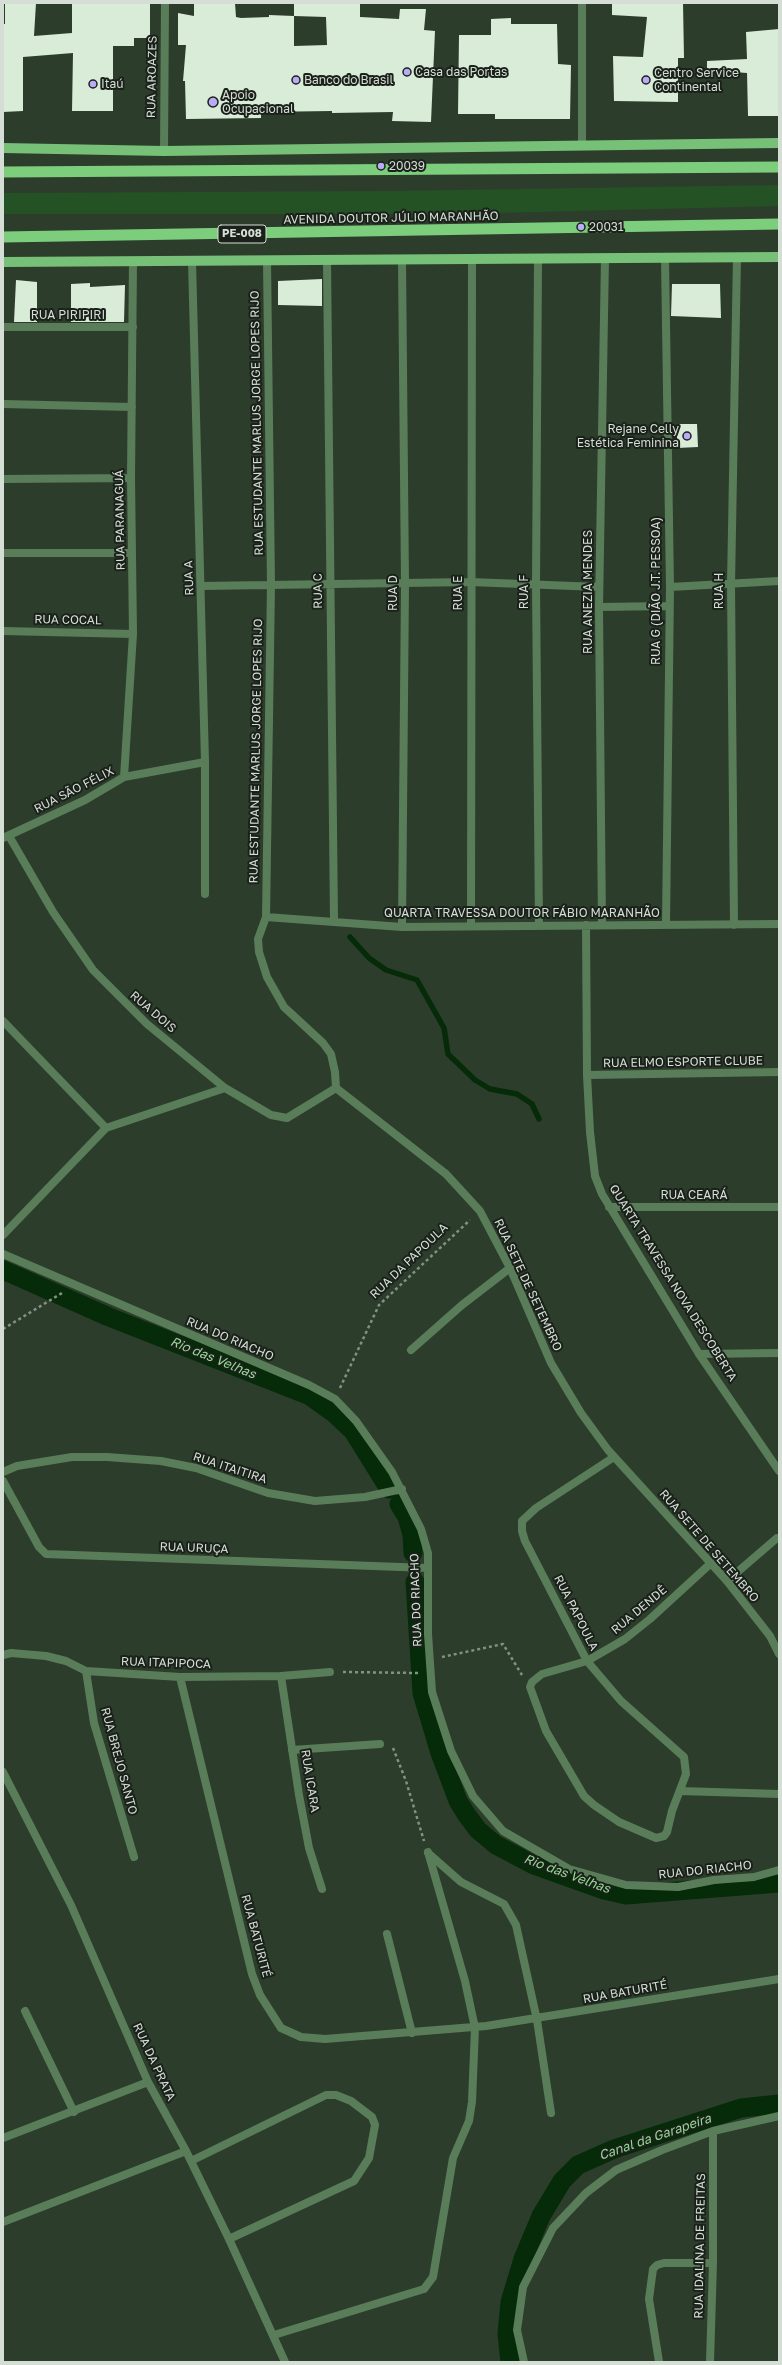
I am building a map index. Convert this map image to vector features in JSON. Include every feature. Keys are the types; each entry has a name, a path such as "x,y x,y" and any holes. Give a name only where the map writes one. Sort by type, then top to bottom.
{"highway":[{"path":"3,172 779,167"},
{"name":"AVENIDA DOUTOR JÚLIO MARANHÃO","path":"3,237 779,224"}],"main road":[{"path":"3,148 164,151 582,144 779,143"},
{"path":"3,262 779,257"}],"street":[{"name":"RUA AROAZES","path":"164,151 165,3"},
{"path":"582,3 582,144"},
{"name":"RUA F","path":"538,258 536,584 540,926"},
{"name":"RUA ANEZIA MENDES","path":"602,925 599,587 605,258"},
{"name":"RUA G (DIÃO J.T. PESSOA)","path":"665,258 670,587 666,924"},
{"name":"RUA H","path":"734,925 731,584 737,258"},
{"name":"RUA E","path":"471,926 470,582 472,259"},
{"name":"RUA ESTUDANTE MARLUS JORGE LOPES RIJO","path":"266,917 271,585 267,260"},
{"name":"RUA C","path":"327,260 334,922"},
{"name":"RUA D","path":"402,260 405,584 402,927"},
{"name":"RUA PARANAGUÁ","path":"124,777 133,634 130,478 133,261"},
{"name":"RUA A","path":"192,261 205,762 205,894"},
{"name":"RUA PIRIPIRI","path":"3,327 133,327"},
{"path":"3,404 132,407"},
{"path":"3,479 130,478"},
{"path":"3,553 132,553"},
{"path":"670,587 779,581"},
{"path":"201,586 470,582 599,587"},
{"path":"599,607 669,606"},
{"name":"RUA COCAL","path":"3,631 133,634"},
{"name":"RUA SÃO FÉLIX","path":"6,837 85,800 124,777 205,762"},
{"name":"RUA DOIS","path":"6,837 53,912 93,970 147,1024 225,1088 271,1115 287,1118 336,1088"},
{"path":"266,917 258,939 259,952 266,977 284,1007 318,1037 330,1054 334,1067 336,1088"},
{"name":"QUARTA TRAVESSA DOUTOR FÁBIO MARANHÃO","path":"266,917 402,927 779,924"},
{"name":"QUARTA TRAVESSA NOVA DESCOBERTA","path":"586,925 587,1076 591,1150 596,1176 609,1207 699,1354 779,1471"},
{"path":"3,1021 106,1128"},
{"name":"RUA ELMO ESPORTE CLUBE","path":"587,1076 779,1072"},
{"path":"3,1235 106,1128 225,1088"},
{"name":"RUA SETE DE SETEMBRO","path":"336,1088 446,1174 480,1211 510,1268 551,1363 581,1413 614,1457 727,1582 770,1636 779,1654"},
{"name":"RUA CEARÁ","path":"609,1207 779,1208"},
{"name":"RUA DO RIACHO","path":"3,1254 309,1385 335,1399 363,1430 421,1529 428,1554 432,1692 439,1717 451,1751 473,1796 503,1831 569,1869 626,1886 678,1886 714,1880 754,1877 779,1870"},
{"path":"411,1350 462,1305 510,1268"},
{"path":"699,1354 779,1353"},
{"name":"RUA ITAITIRA","path":"3,1472 17,1466 72,1457 107,1457 161,1461 196,1468 268,1493 315,1501 365,1497 398,1490"},
{"name":"RUA PAPOULA","path":"531,1684 546,1732 584,1796 594,1805 631,1828 649,1836 660,1838 667,1832 672,1811 686,1774 684,1757 621,1701 587,1661 525,1541 522,1521 536,1508 614,1457"},
{"name":"RUA URUÇA","path":"3,1481 39,1547 46,1554 428,1568"},
{"path":"727,1582 778,1538"},
{"name":"RUA DENDÊ","path":"531,1684 542,1674 587,1661 625,1639 650,1619 710,1564"},
{"name":"RUA ITAPIPOCA","path":"3,1655 11,1653 46,1656 66,1661 86,1671 180,1677 281,1676 330,1672"},
{"name":"RUA BREJO SANTO","path":"86,1671 94,1723 134,1857"},
{"name":"RUA ICARA","path":"281,1676 309,1848 322,1889"},
{"name":"RUA BATURITÉ","path":"180,1677 252,1974 272,2016 281,2028 301,2037 325,2039 475,2028 537,2020 709,1988 779,1979"},
{"path":"292,1750 380,1744"},
{"name":"RUA DA PRATA","path":"3,1772 71,1905 148,2082 191,2161 274,2335 285,2362"},
{"path":"680,1791 779,1794"},
{"path":"428,1852 461,1882 504,1904 516,1925 537,2020 551,2113"},
{"path":"274,2335 424,2288 431,2281 436,2266 453,2158 469,2121 472,2102 475,2028 465,1981 428,1852"},
{"path":"387,1934 412,2033"},
{"path":"25,2011 74,2112"},
{"path":"3,2138 74,2112 148,2082"},
{"path":"191,2161 326,2096 336,2095 351,2101 372,2117 375,2125 374,2139 369,2158 362,2172 354,2181 229,2239"},
{"path":"524,2362 517,2330 523,2287 553,2228 586,2193 616,2170 713,2131 779,2116"},
{"name":"RUA IDALINA DE FREITAS","path":"710,2362 713,2263 713,2131"},
{"path":"3,2222 186,2151"},
{"path":"658,2362 649,2299 653,2269 657,2265 664,2263 713,2263"}],"path":[{"name":"RUA DA PAPOULA","path":"335,1399 379,1305 480,1211"},
{"path":"3,1329 64,1291"},
{"path":"430,1660 503,1644 531,1684"},
{"path":"330,1672 411,1673"},
{"path":"380,1744 391,1745 396,1752 428,1852"}],"green space":[{"path":"779,185 779,206 451,214 3,214 3,193 394,191"}],"building":[{"path":"5,3 36,3 34,36 72,33 72,3 150,3 150,38 134,38 134,46 113,46 113,111 72,111 73,53 23,57 23,111 3,112 3,24 5,24"},
{"path":"194,3 235,3 236,17 241,18 269,17 269,15 294,16 294,3 360,3 360,17 399,19 400,9 426,9 424,30 435,31 431,122 392,121 393,112 332,113 332,111 261,112 261,118 186,119 185,81 183,81 186,45 178,45 178,13 194,16","holes":["294,16 326,17 327,45 294,46"]},
{"path":"612,3 683,3 684,58 678,58 678,102 614,101 613,56 643,57 647,17 612,15"},
{"path":"511,18 511,24 557,24 558,64 571,65 570,119 495,119 495,114 458,114 459,35 491,35 491,19"},
{"path":"779,29 779,116 748,116 747,73 707,70 707,61 747,59 746,32"},
{"path":"322,279 322,306 278,305 278,281"},
{"path":"16,280 37,282 37,322 14,322"},
{"path":"90,283 90,287 125,285 124,322 71,322 71,284"},
{"path":"672,284 720,284 721,318 671,316"},
{"name":"Rejane Celly Estética Feminina","path":"677,424 697,424 698,447 677,448"}],"waterway":[{"path":"350,937 369,958 386,970 417,980 444,1028 448,1054 475,1080 490,1089 517,1094 532,1104 539,1119"},
{"name":"Rio das Velhas","path":"3,1270 109,1317 310,1396 335,1414 353,1431 389,1489"},
{"name":"Rio das Velhas","path":"399,1504 407,1517 412,1535 413,1553"},
{"name":"Rio das Velhas","path":"415,1582 422,1693 440,1753 458,1801 478,1830 496,1845 534,1865 604,1890 626,1895 779,1883"},
{"name":"Canal da Garapeira","path":"510,2362 507,2334 510,2302 523,2259 541,2216 562,2181 578,2165 614,2149 741,2108 779,2104"}],"place":[{"name":"Casa das Portas","path":"407,72"},
{"name":"Banco do Brasil","path":"296,80"},
{"name":"Centro Service Continental","path":"646,80"},
{"name":"Itaú","path":"93,84"},
{"name":"Apoio Ocupacional","path":"213,102"},
{"name":"20039","path":"381,166"},
{"name":"20031","path":"581,227"},
{"name":"Rejane Celly Estética Feminina","path":"687,436"}]}
